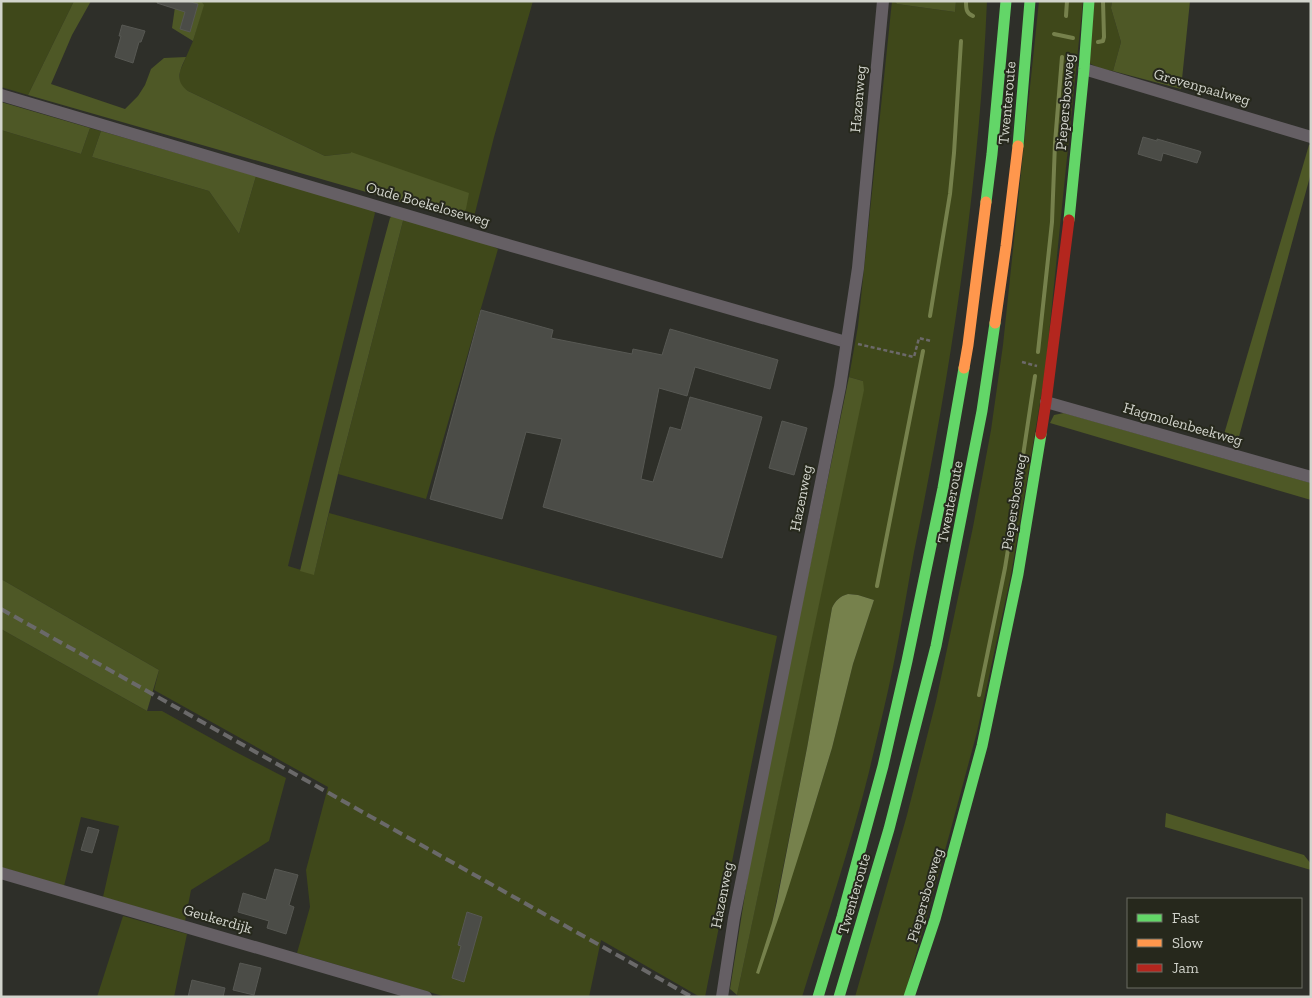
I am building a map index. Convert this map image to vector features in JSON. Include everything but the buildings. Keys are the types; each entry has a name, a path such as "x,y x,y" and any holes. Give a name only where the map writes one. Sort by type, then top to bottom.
{"main road":[{"name":"Twenteroute","path":"818,997 876,791 907,662 943,488 968,345 992,154 1006,1"},
{"name":"Twenteroute","path":"840,997 889,829 936,646 970,476 1006,246 1018,144 1030,1"},
{"name":"Piepersbosweg","path":"909,997 935,919 982,746 1018,574 1046,402 1067,236 1084,69 1088,1"},
{"path":"991,42 992,154"}],"street":[{"name":"Hazenweg","path":"722,997 734,918 838,396 858,268 883,1"},
{"name":"Grevenpaalweg","path":"1084,69 1311,136"},
{"name":"Oude Boekeloseweg","path":"1,95 477,236 846,342"},
{"name":"Hagmolenbeekweg","path":"1046,402 1311,477"},
{"name":"Geukerdijk","path":"1,873 426,997"}],"path":[{"path":"846,342 914,357 919,338 931,341"}],"shaded area":[{"path":"1,1 74,1 28,95 1,87"},
{"path":"74,1 91,1 72,35 51,84 125,109 138,96 145,85 151,69 164,58 186,57 180,71 180,79 188,91 325,156 351,152 469,193 466,209 462,217 415,206 28,95"},
{"path":"151,1 201,1 204,5 193,41 172,28 175,7"},
{"path":"201,1 533,1 494,137 473,221 462,217 466,209 351,153 325,156 182,87 179,81 180,71 193,41 203,5"},
{"path":"892,1 897,4 955,12 956,1 987,1 983,70 970,209 951,347 896,653 869,772 846,857 802,997 740,997 737,995 863,381 849,377 858,326","holes":["848,594 874,600 853,664 832,748 811,817 772,923 807,748 832,608 836,601 843,596"]},
{"path":"894,1 956,1 955,12 897,4"},
{"path":"1039,1 1083,1 1045,373 1011,575 977,732 904,997 855,997 907,815 936,701 973,527 991,430 1003,345"},
{"path":"1091,1 1112,1 1111,8 1121,42 1113,71 1101,69 1089,63"},
{"path":"1112,1 1190,1 1181,89 1113,71 1121,42 1111,8"},
{"path":"1,102 90,128 81,154 1,130"},
{"path":"90,128 101,131 92,157 209,191 239,234 256,176 374,210 375,213 288,566 314,574 329,513 777,636 705,997 700,997 601,940 589,997 446,997 297,953 310,907 306,870 328,787 154,690 159,670 1,579 1,130 81,154"},
{"path":"101,131 256,176 239,234 209,191 92,157"},
{"path":"1309,145 1311,145 1311,173 1237,444 1222,441"},
{"path":"394,214 404,217 314,575 300,571 390,218"},
{"path":"404,217 475,238 498,249 426,499 338,474"},
{"path":"849,377 863,381 864,390 737,995 730,989 755,831"},
{"path":"1064,413 1311,483 1311,500 1050,423 1054,415"},
{"path":"1,579 159,670 147,711 1,629"},
{"path":"848,594 874,600 853,664 832,748 811,817 759,974 756,973 777,901 832,608 838,599"},
{"path":"1,629 147,711 162,711 286,778 269,841 191,890 185,921 103,897 119,826 81,817 64,886 1,867"},
{"path":"1166,813 1304,855 1311,864 1311,870 1165,827"},
{"path":"123,916 187,934 174,997 97,997"}],"waterway":[{"path":"966,1 966,8 973,16"},
{"path":"1066,16 1067,1"},
{"path":"1098,42 1103,41 1104,37 1103,1"},
{"path":"1054,34 1073,38"},
{"path":"930,316 950,194 961,41"},
{"path":"1038,352 1052,222 1055,143 1062,57"},
{"path":"877,586 923,351"},
{"path":"979,695 1005,568 1035,376"}],"railway":[{"path":"1,609 692,997"}],"traffic: fast":[{"path":"986,202 1006,1"},
{"path":"1018,146 1030,1"},
{"path":"1069,220 1089,1"},
{"path":"839,997 889,829 936,646 982,411 995,323"},
{"path":"818,997 883,766 943,488 964,368"},
{"path":"909,997 935,919 982,746 1018,574 1041,434"}],"traffic: slow":[{"path":"995,323 1018,146"},
{"path":"964,368 986,202"}],"traffic: jam":[{"path":"1041,434 1069,220"}]}
